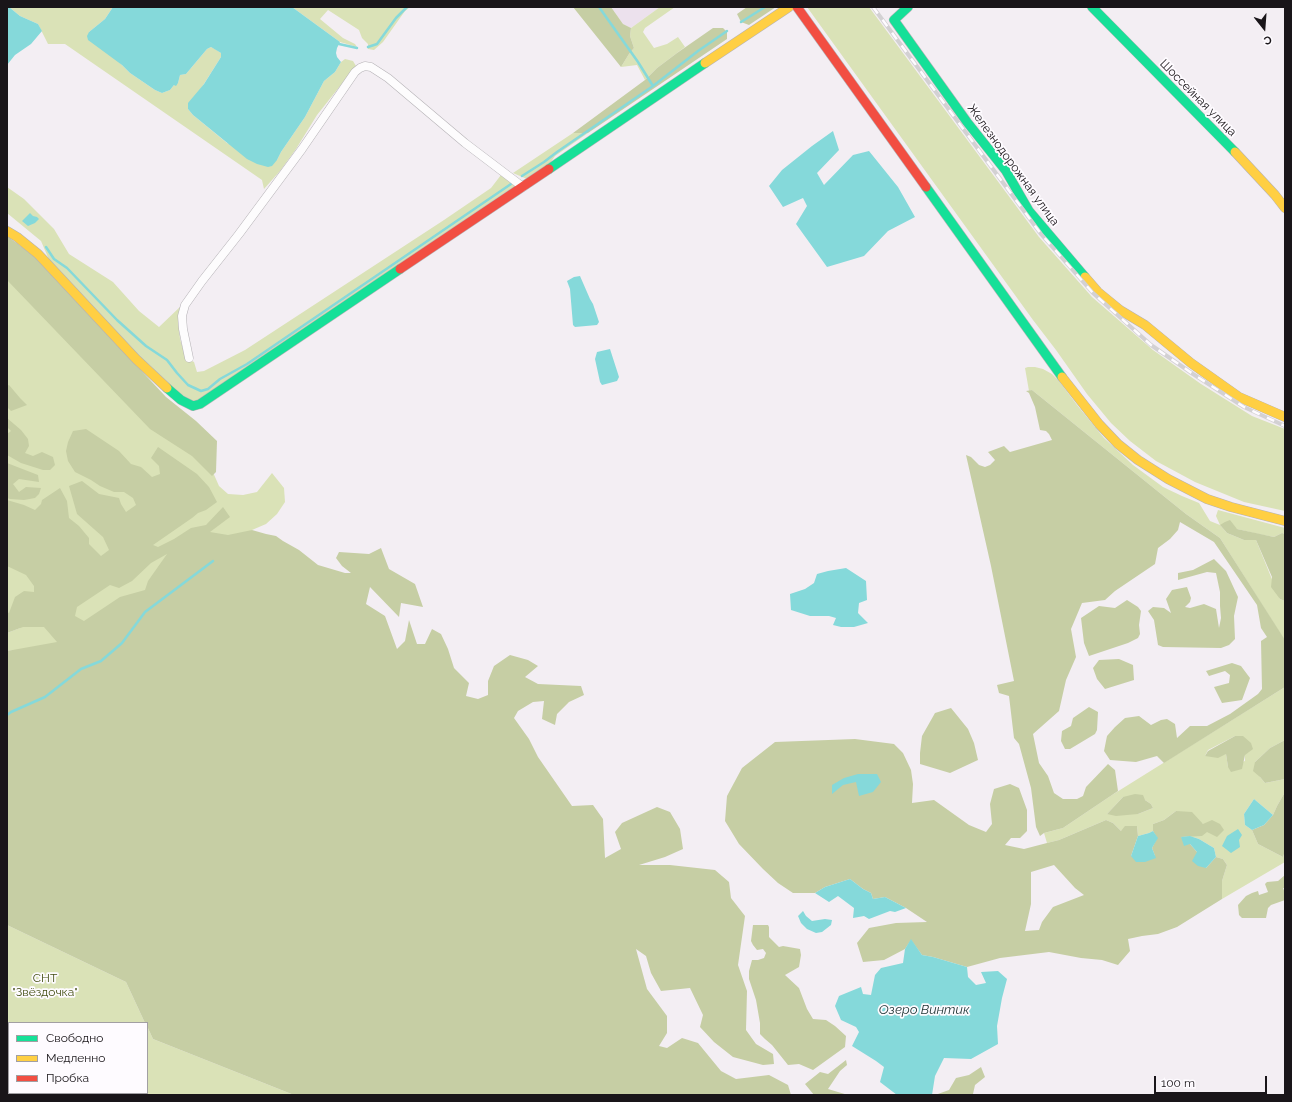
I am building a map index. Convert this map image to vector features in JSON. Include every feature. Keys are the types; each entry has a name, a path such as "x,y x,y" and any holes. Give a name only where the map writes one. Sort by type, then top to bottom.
{"street":[{"path":"7,231 38,254 136,359 172,394 193,406 200,404 789,7"},
{"path":"797,7 1047,357 1099,424 1118,444 1138,460 1168,479 1207,499 1231,508 1285,521"},
{"name":"Железнодорожная улица","path":"908,7 894,20 967,122 1006,171 1029,210 1098,292 1120,310 1145,325 1191,363 1239,397 1285,417"},
{"name":"Шоссейная улица","path":"1092,7 1241,158 1285,208"},
{"path":"189,358 182,316 185,306 202,281 302,149 355,72 360,68 365,66 371,67 388,78 465,143 523,187"}],"shaded area":[{"path":"611,7 660,7 631,28 623,24"}],"green space":[{"path":"9,7 113,7 105,19 89,32 130,73 162,93 170,90 178,83 180,75 186,74 207,49 211,47 215,49 221,53 221,57 188,109 193,115 227,143 277,160 305,117 324,81 335,72 341,62 345,59 353,61 356,66 317,115 296,149 280,171 264,189 262,180 65,44 48,44 38,24 20,16"},
{"path":"292,7 410,7 405,11 383,42 374,50 368,49 368,44 362,38 359,30 328,10 320,19 343,38 355,44 357,47 340,42"},
{"path":"573,7 611,7 623,24 631,28 630,36 634,48 621,67"},
{"path":"660,7 675,7 645,28 643,32 654,48 667,44 678,37 685,47 657,68 645,80 637,65 621,67 634,48 630,36 631,28"},
{"path":"747,7 776,7 749,25 741,22 737,14"},
{"path":"807,7 869,7 1039,237 1092,297 1153,350 1201,384 1252,416 1285,429 1285,511 1244,502 1195,482 1156,461 1130,441 1111,423 1087,394"},
{"path":"713,28 723,28 727,32 727,39 588,133 573,133 645,80 657,68 677,53"},
{"path":"573,133 588,133 555,156 550,163 527,179 513,173"},
{"path":"501,175 515,186 195,402 169,388 50,262 41,241 7,213 7,187 24,199 54,229 69,254 113,282 139,311 159,327 181,306 178,317 180,339 186,358 194,362 197,372 204,371 245,350 491,188"},
{"path":"7,236 34,256 166,397 196,421 217,441 216,472 212,476 192,456 150,429 7,280"},
{"path":"7,265 212,470 219,486 228,494 243,495 257,492 272,473 284,488 285,502 277,514 266,524 252,530 50,653 18,650 7,651 7,633 20,628 7,617"},
{"path":"1025,368 1043,369 1052,374 1104,438 1133,465 1163,487 1199,503 1210,521 1220,525 1227,533 1244,540 1256,540 1280,599 1285,601 1285,641 1220,538 1186,514 1032,390 1029,391"},
{"path":"9,385 27,405 11,411 7,407 7,386"},
{"path":"1032,390 1186,514 1220,538 1285,640 1285,687 1164,763 1157,756 1136,762 1110,760 1104,751 1107,736 1125,718 1139,716 1151,725 1167,719 1175,724 1177,738 1190,726 1207,726 1230,714 1258,694 1262,689 1261,641 1267,637 1261,628 1257,605 1214,542 1180,522 1178,530 1170,539 1158,548 1155,564 1115,591 1105,600 1082,603 1071,629 1076,657 1066,680 1059,711 1033,734 1039,763 1048,776 1054,793 1063,799 1077,799 1083,796 1086,787 1108,764 1115,770 1118,791 1063,828 1044,833 1040,836 1036,827 1031,788 1019,744 1014,738 1009,696 999,693 997,685 1014,681 991,566 966,455 971,457 979,465 985,467 990,465 995,460 988,452 1004,446 1010,452 1052,440 1046,431 1040,430 1035,407 1029,393 1026,391"},
{"path":"7,418 21,430 28,439 29,446 25,453 33,456 42,452 53,457 55,465 50,470 43,470 21,463 7,455 7,434 11,431 7,427"},
{"path":"86,429 119,451 131,464 141,467 152,477 160,474 159,466 151,458 158,447 197,474 209,487 217,502 206,510 198,513 153,545 158,547 191,528 206,525 223,507 230,517 210,532 228,535 252,530 276,536 299,550 318,565 345,573 351,573 342,566 336,558 339,552 369,554 381,548 389,569 415,584 423,607 401,603 399,617 370,587 366,604 385,616 397,649 405,641 409,620 417,644 425,644 432,629 441,634 454,668 469,683 466,696 478,699 488,695 488,681 494,666 510,655 528,660 538,666 525,677 538,684 581,686 584,695 569,702 557,714 555,725 542,719 544,701 533,702 518,711 514,718 529,739 538,757 572,806 593,805 603,819 605,858 621,849 615,832 622,823 657,807 670,812 680,829 683,849 665,857 639,865 670,865 715,870 729,882 731,898 745,916 738,965 747,991 746,1030 756,1044 773,1054 774,1064 763,1065 733,1057 714,1042 700,1027 703,1015 690,988 661,991 651,973 646,956 636,949 647,989 667,1016 667,1033 659,1046 667,1048 682,1038 698,1043 721,1071 736,1079 769,1075 788,1085 791,1095 294,1095 153,1039 148,1028 148,1022 145,1022 126,982 7,925 7,651 57,642 44,627 23,627 7,633 7,612 9,613 15,597 24,591 34,592 34,586 26,575 7,566 7,500 35,510 41,504 42,500 60,488 67,501 69,518 79,526 89,538 89,544 101,556 109,550 103,537 77,514 69,486 82,481 99,494 119,498 126,512 136,505 133,498 124,492 114,492 75,472 68,461 66,451 73,431","holes":["167,554 148,581 145,590 120,597 84,621 75,616 77,607 110,585 119,588 132,581 151,563"]},
{"path":"7,463 38,475 39,482 19,479 13,484 19,492 26,487 41,488 39,494 35,498 24,500 7,498"},
{"path":"1218,510 1285,528 1285,534 1282,533 1274,537 1220,525 1216,516"},
{"path":"1230,520 1237,529 1274,537 1282,533 1285,534 1285,601 1280,599 1271,587 1272,577 1256,540 1244,540 1227,533 1220,525"},
{"path":"1214,559 1226,571 1238,597 1234,616 1235,639 1229,645 1221,648 1163,647 1158,645 1154,620 1148,611 1153,607 1164,608 1171,613 1166,599 1172,590 1187,587 1191,598 1190,602 1185,607 1190,608 1204,604 1216,609 1219,628 1221,618 1220,592 1216,573 1207,572 1178,580 1178,573 1193,570"},
{"path":"1127,600 1138,607 1141,611 1139,625 1140,634 1138,638 1128,643 1089,656 1084,643 1081,618 1099,606 1115,608"},
{"path":"1119,659 1133,665 1134,680 1105,689 1097,679 1093,668 1099,660"},
{"path":"1232,663 1241,666 1250,678 1242,700 1222,703 1214,687 1229,683 1230,675 1225,671 1209,676 1206,671"},
{"path":"1285,687 1285,740 1270,748 1255,762 1260,777 1265,783 1285,779 1285,792 1273,815 1254,799 1244,814 1245,825 1252,830 1258,844 1283,857 1285,851 1285,862 1222,899 1222,881 1227,865 1223,859 1216,857 1214,848 1199,839 1190,836 1202,836 1203,824 1176,811 1164,820 1153,824 1153,831 1138,836 1137,826 1121,831 1113,823 1106,820 1059,840 1047,843 1044,833 1063,828 1112,795","holes":["1235,736 1245,755 1245,761 1228,767 1226,754 1205,756 1208,750","1123,797 1145,800 1151,804 1153,808 1138,814 1107,814"]},
{"path":"1089,707 1098,712 1097,730 1095,734 1070,749 1065,749 1061,741 1062,731 1071,726 1073,718"},
{"path":"951,708 968,729 974,743 978,760 950,773 920,764 920,753 922,736 935,713"},
{"path":"1235,736 1243,736 1251,743 1253,749 1245,755 1242,769 1231,772 1228,767 1226,754 1218,758 1205,756 1208,751"},
{"path":"855,739 894,744 903,753 911,770 913,784 912,803 934,800 969,825 986,832 992,824 990,804 994,789 1010,784 1019,788 1027,810 1027,831 1020,838 1011,838 1005,845 1024,849 1059,840 1106,820 1113,823 1121,831 1125,826 1137,826 1138,836 1131,856 1155,856 1152,848 1157,838 1153,831 1153,824 1164,820 1176,811 1192,812 1203,824 1212,820 1220,824 1224,830 1217,837 1207,832 1202,836 1181,837 1197,852 1206,868 1216,857 1223,859 1227,865 1222,881 1222,899 1177,927 1158,934 1128,939 1130,951 1118,965 1102,960 1049,952 1000,958 967,967 922,955 911,940 905,949 884,960 863,962 857,943 869,928 896,923 927,922 906,908 885,897 873,899 871,893 850,879 825,887 815,893 793,893 778,883 739,844 725,821 727,796 742,768 775,742","holes":["1054,865 1075,888 1084,895 1053,907 1042,922 1039,930 1025,931 1031,904 1031,872"]},
{"path":"1285,740 1285,779 1265,783 1253,771 1255,762 1270,748"},
{"path":"1285,792 1285,851 1283,857 1258,844 1252,830 1264,825 1273,815"},
{"path":"1135,794 1143,795 1145,800 1151,804 1153,808 1138,814 1116,816 1107,814 1123,797"},
{"path":"1285,875 1285,888 1283,888 1285,900 1271,905 1268,908 1266,918 1242,918 1239,915 1238,905 1246,896 1258,891 1259,895 1268,892 1265,884 1267,882 1278,881"},
{"name":"СНТ \"Звёздочка\"","path":"7,925 126,982 145,1022 8,1022 8,1094 148,1094 148,1028 153,1039 294,1095 7,1095"},
{"path":"753,925 768,925 769,937 779,947 783,946 800,949 801,955 799,967 785,975 799,988 807,1009 813,1019 826,1020 846,1036 845,1047 813,1070 799,1064 788,1065 772,1045 760,1034 760,1023 756,1000 749,979 749,971 752,960 764,958 766,953 763,949 757,950 751,941"},
{"path":"846,1060 847,1065 840,1071 828,1089 848,1095 814,1095 805,1084 820,1072 828,1074"},
{"path":"981,1067 985,1077 975,1085 974,1095 935,1095 949,1090 956,1078 969,1075"}],"water":[{"path":"7,7 20,16 38,24 42,31 31,44 15,55 7,65"},
{"path":"113,7 292,7 340,42 336,53 341,62 335,72 324,81 305,117 277,160 272,166 268,167 247,159 193,115 188,109 188,103 204,84 221,57 221,53 211,47 207,49 186,74 180,75 176,86 174,85 170,90 162,93 130,73 122,65 88,40 87,36 89,32 105,19"},
{"path":"833,131 839,150 817,173 824,185 853,155 869,151 898,187 915,217 888,231 864,256 827,267 796,224 807,206 803,198 783,207 769,186 782,170"},
{"path":"30,213 39,219 35,223 28,226 22,221"},
{"path":"580,276 593,304 599,322 597,325 575,327 573,325 570,289 567,281 574,277"},
{"path":"610,349 619,377 617,381 602,385 595,359 597,352"},
{"path":"846,568 866,581 867,600 859,603 858,613 868,623 854,627 841,627 833,625 836,618 829,616 810,616 791,610 790,594 805,589 814,583 817,574"},
{"path":"858,774 877,774 881,782 873,792 859,796 856,782 843,785 832,794 832,785 844,778"},
{"path":"1254,799 1273,815 1264,825 1252,830 1245,825 1244,814"},
{"path":"1238,829 1242,835 1239,840 1240,847 1231,853 1222,846 1227,836"},
{"path":"1153,831 1158,838 1152,848 1156,858 1145,862 1136,862 1131,856 1138,836"},
{"path":"1190,836 1199,839 1214,848 1216,857 1206,868 1198,866 1192,861 1197,852 1190,844 1184,846 1181,837"},
{"path":"850,879 871,893 873,899 885,897 906,908 895,912 890,911 869,919 864,916 853,918 854,908 838,896 829,902 815,893 825,887"},
{"path":"803,911 812,921 825,919 832,920 831,925 822,932 816,933 807,929 801,923 798,916"},
{"name":"Озеро Винтик","path":"911,939 922,955 967,967 968,977 976,985 986,983 981,972 998,971 1007,979 997,1026 998,1044 971,1059 944,1058 935,1076 932,1095 897,1095 880,1082 884,1067 852,1046 859,1032 856,1027 841,1020 835,1006 839,996 861,987 863,994 871,995 875,975 881,968 903,963 905,949"}],"waterway":[{"path":"368,47 377,44 396,18 407,7"},
{"path":"599,7 653,86"},
{"path":"741,22 765,7"},
{"path":"522,176 653,86 698,51 727,31"},
{"path":"339,44 357,48"},
{"path":"46,247 54,259 67,268 117,320 146,346 167,360 188,385 201,391 208,389 220,379 247,364 511,184"},
{"path":"7,715 45,697 81,669 101,661 122,643 145,612 213,561"}],"railway":[{"path":"873,7 1041,234 1093,293 1151,345 1244,407 1285,426"}],"traffic: fast":[{"path":"908,7 894,20 967,122 1006,171 1029,211 1085,277"},
{"path":"1092,7 1235,152"},
{"path":"549,169 705,63"},
{"path":"926,187 1062,377"},
{"path":"167,388 181,400 193,406 200,404 400,269"}],"traffic: slow":[{"path":"705,63 789,7"},
{"path":"1235,152 1285,208"},
{"path":"7,231 38,254 136,359 167,388"},
{"path":"1085,277 1098,292 1120,310 1145,325 1191,363 1239,397 1285,417"},
{"path":"1062,377 1099,424 1118,444 1138,460 1168,479 1207,499 1285,521"}],"traffic: jam":[{"path":"797,7 926,187"},
{"path":"400,269 549,169"}]}
